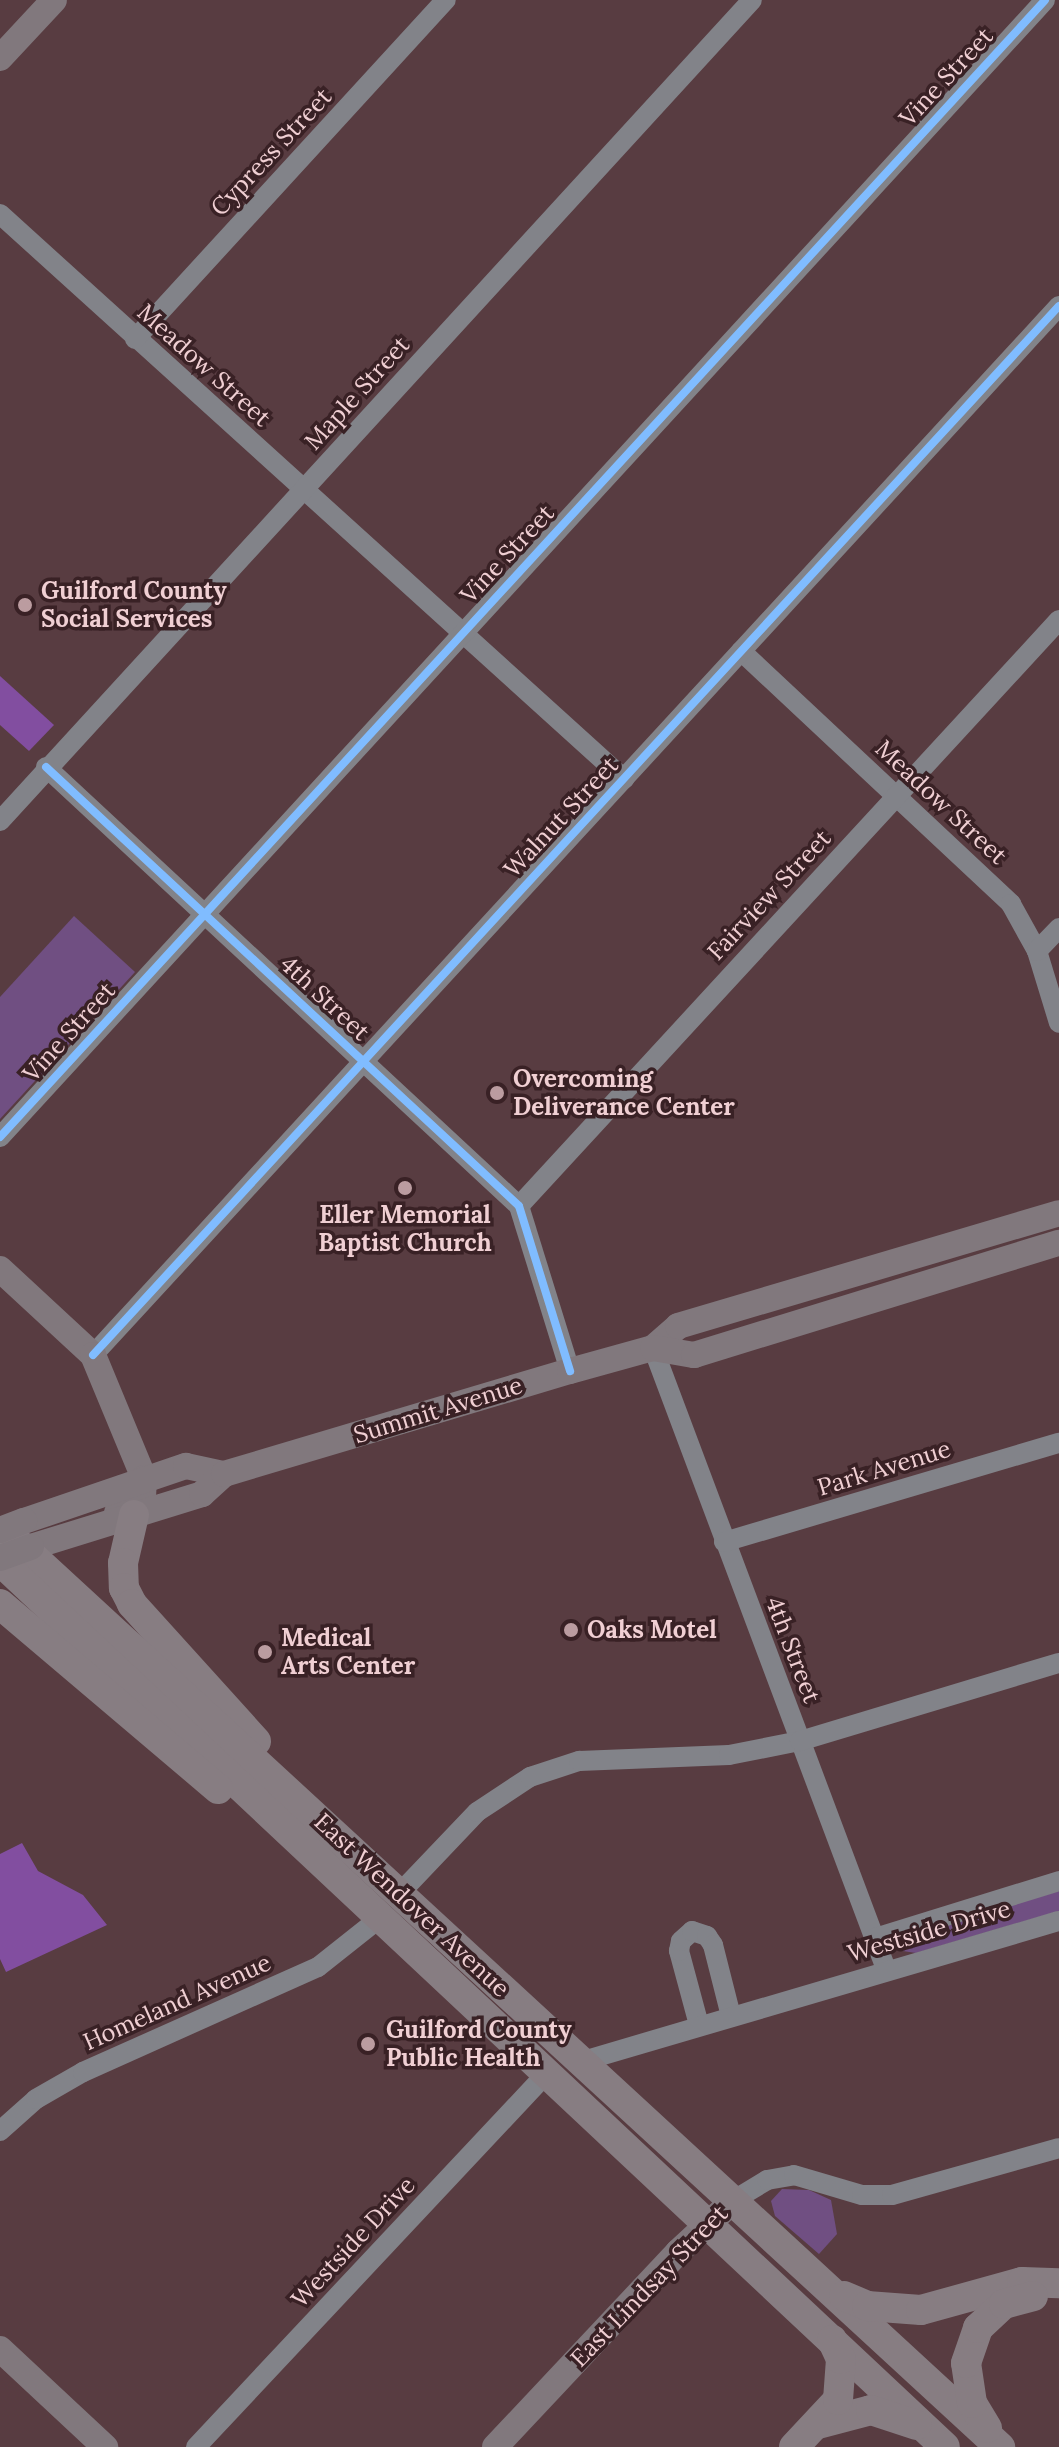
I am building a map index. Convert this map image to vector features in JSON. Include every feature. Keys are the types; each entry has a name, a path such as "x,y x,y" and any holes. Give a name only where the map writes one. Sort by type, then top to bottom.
{"highway":[{"path":"134,1515 123,1563 124,1588 132,1604 370,1867"},
{"name":"East Wendover Avenue","path":"8,1526 399,1894 998,2445"},
{"name":"East Wendover Avenue","path":"0,1560 388,1928 451,1981 708,2221 935,2438"},
{"path":"0,1604 388,1928"},
{"path":"451,1981 524,2030 562,2065 583,2061"},
{"path":"828,2288 867,2306 895,2311 921,2310 1022,2282 1059,2283"},
{"path":"998,2445 972,2403 966,2363 978,2328 1004,2304 1059,2295"},
{"path":"794,2447 838,2400 843,2379 841,2359 829,2335"},
{"path":"816,2424 871,2410 935,2438"}],"main road":[{"path":"0,58 54,0"},
{"name":"Summit Avenue","path":"653,1348 678,1326 1059,1213"},
{"name":"Summit Avenue","path":"0,1560 48,1541 202,1494 224,1474 653,1348 694,1355 877,1295 1059,1243"},
{"path":"0,1269 93,1355 144,1478 143,1496 95,1526"},
{"name":"Summit Avenue","path":"8,1526 186,1466 224,1474"},
{"name":"East Lindsay Street","path":"495,2447 708,2221 734,2200"},
{"path":"0,2349 105,2447"}],"street":[{"name":"Cypress Street","path":"135,339 446,0"},
{"name":"Maple Street","path":"0,821 46,767 752,0"},
{"name":"Vine Street","path":"0,1137 1045,0"},
{"name":"Meadow Street","path":"0,214 624,779"},
{"name":"Walnut Street","path":"93,1355 1059,306"},
{"name":"Fairview Street","path":"519,1206 1059,620"},
{"name":"Meadow Street","path":"741,651 1005,897 1054,987 1059,1023"},
{"name":"4th Street","path":"46,767 519,1206 570,1371"},
{"path":"1037,951 1059,928"},
{"name":"4th Street","path":"653,1348 886,1969"},
{"name":"Park Avenue","path":"724,1542 1059,1443"},
{"path":"399,1894 477,1812 530,1777 579,1761 729,1755 800,1741 1059,1663"},
{"name":"Westside Drive","path":"875,1938 1059,1881"},
{"name":"Westside Drive","path":"583,2061 886,1969 1059,1921"},
{"name":"Homeland Avenue","path":"0,2131 36,2099 83,2072 318,1967 388,1928"},
{"path":"699,2025 679,1951 681,1941 692,1931 707,1936 713,1945 731,2016"},
{"name":"Westside Drive","path":"196,2447 547,2073"},
{"name":"East Lindsay Street","path":"734,2200 767,2180 794,2175 862,2195 892,2195 1059,2148"}],"shaded area":[{"path":"0,676 54,725 29,751 0,725"},
{"path":"74,916 135,972 0,1119 0,997"},
{"path":"22,1843 38,1871 83,1895 107,1925 6,1972 0,1959 0,1854"},
{"path":"1059,1891 1059,1911 916,1953 896,1950 900,1938"},
{"path":"782,2189 809,2190 831,2200 837,2234 819,2254 775,2216 771,2201"}],"cycle path":[{"path":"0,1137 1045,0"},
{"path":"93,1355 1059,306"},
{"path":"46,767 519,1206 570,1371"}],"place":[{"name":"Guilford County Social Services","path":"25,605"},
{"name":"Overcoming Deliverance Center","path":"497,1093"},
{"name":"Eller Memorial Baptist Church","path":"405,1188"},
{"name":"Oaks Motel","path":"571,1630"},
{"name":"Medical Arts Center","path":"265,1652"},
{"name":"Guilford County Public Health","path":"368,2044"}]}
